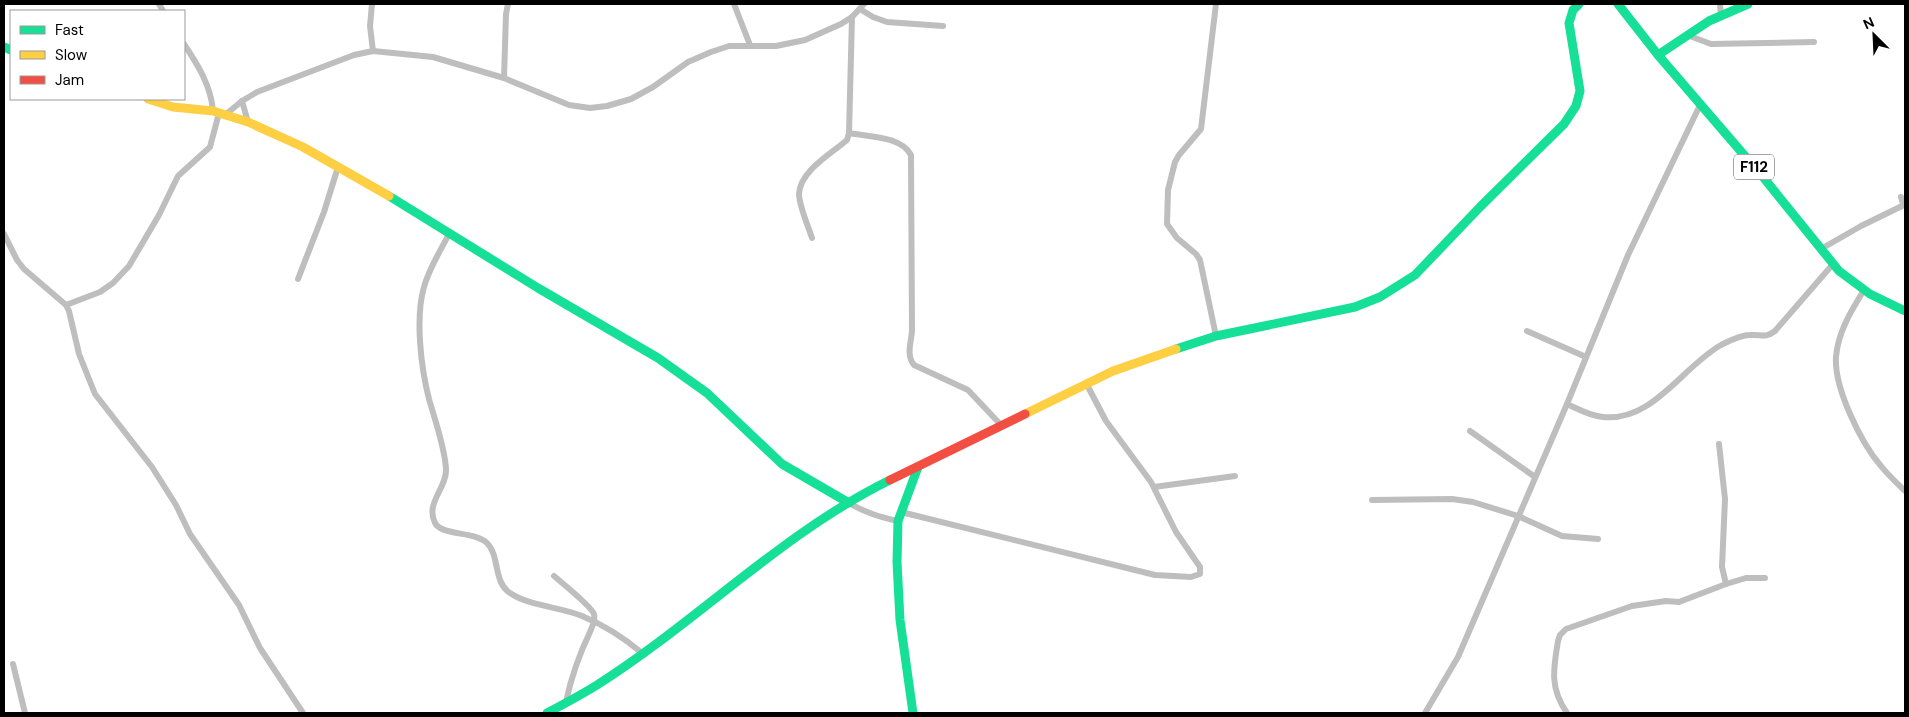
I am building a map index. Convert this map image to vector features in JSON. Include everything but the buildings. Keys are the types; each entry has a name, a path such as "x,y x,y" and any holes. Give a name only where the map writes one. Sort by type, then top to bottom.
{"main road":[{"path":"547,713 598,685 798,535 849,503 1001,425 1113,371 1216,336 1355,307 1380,297 1415,275 1480,206 1564,124 1576,106 1580,91 1569,23 1573,10 1579,4"},
{"name":"F112","path":"1618,4 1658,55 1701,103 1833,264 1852,283 1905,311"},
{"path":"1658,55 1721,15 1748,4"},
{"path":"151,100 173,108 219,113 248,122 303,147 450,232 538,288 658,358 707,393 782,464 849,503"},
{"path":"913,713 900,620 897,562 898,521 918,467"}],"street":[{"path":"372,4 370,26 373,51"},
{"path":"504,78 508,4"},
{"path":"734,4 750,45"},
{"path":"1216,4 1201,129 1175,162 1168,190 1166,216 1171,230 1200,260 1216,336"},
{"path":"1720,4 1721,15"},
{"path":"219,113 257,92 354,54 373,51 434,57 504,78 569,105 590,108 607,106 631,99 654,87 688,62 729,46 776,46 805,40 841,24 852,17 862,6 873,17 887,22 943,26"},
{"path":"812,238 799,195 803,179 846,140 849,133 852,17"},
{"path":"1687,35 1711,44 1814,42"},
{"path":"66,305 100,292 113,283 129,266 159,215 178,176 210,147 219,113 205,78 185,46"},
{"path":"242,102 248,122"},
{"path":"1425,713 1458,657 1567,404 1628,255 1701,103"},
{"path":"849,133 892,141 908,149 912,155 912,331 909,352 910,360 914,365 968,390 1001,425"},
{"path":"298,279 324,212 338,168"},
{"path":"1821,250 1861,226 1902,206 1904,204 1901,197"},
{"path":"450,232 424,285 420,304 423,370 446,471 440,492 433,503 433,515 436,524 444,530 478,537 486,542 491,549 502,585 508,592 518,598 582,616 594,623 607,627 622,636 642,653"},
{"path":"4,234 17,260 24,269 66,305 79,354 95,394 152,466 176,504 190,534 239,605 260,648 303,713"},
{"path":"1567,404 1590,414 1604,417 1634,412 1650,406 1696,362 1713,350 1749,334 1764,337 1775,331 1833,264"},
{"path":"1864,290 1848,316 1839,341 1836,367 1847,408 1856,425 1881,466 1905,491"},
{"path":"1527,331 1586,357"},
{"path":"901,512 1155,575 1191,577 1200,574 1200,567 1176,532 1154,487 1106,421 1086,383"},
{"path":"1470,432 1535,477"},
{"path":"1718,444 1725,499 1722,567 1726,584"},
{"path":"1154,487 1236,476"},
{"path":"1372,500 1452,499 1473,502 1518,516 1562,536 1598,539"},
{"path":"849,503 879,518 898,521"},
{"path":"554,576 589,607 594,614 594,623 569,685 566,702"},
{"path":"1567,713 1559,702 1554,687 1558,641 1560,635 1566,630 1632,606 1656,601 1686,601 1726,584 1746,578 1765,578"},
{"path":"13,664 25,713"}],"traffic: fast":[{"path":"1176,349 1216,336 1355,307 1380,297 1415,275 1564,124 1576,106 1580,91 1569,23 1573,10 1579,4"},
{"path":"1618,4 1658,55 1763,177 1839,271 1870,294 1905,311"},
{"path":"1658,55 1709,21 1748,4"},
{"path":"4,47 10,50"},
{"path":"389,196 538,288 658,358 707,393 782,464 849,503"},
{"path":"913,713 900,620 897,562 898,521 918,467"},
{"path":"547,713 591,689 634,660 776,551 813,525 851,501 890,480"}],"traffic: slow":[{"path":"151,100 173,107 213,111 248,122 303,147 389,196"},
{"path":"1025,414 1113,371 1176,349"}],"traffic: jam":[{"path":"890,480 1025,414"}]}
